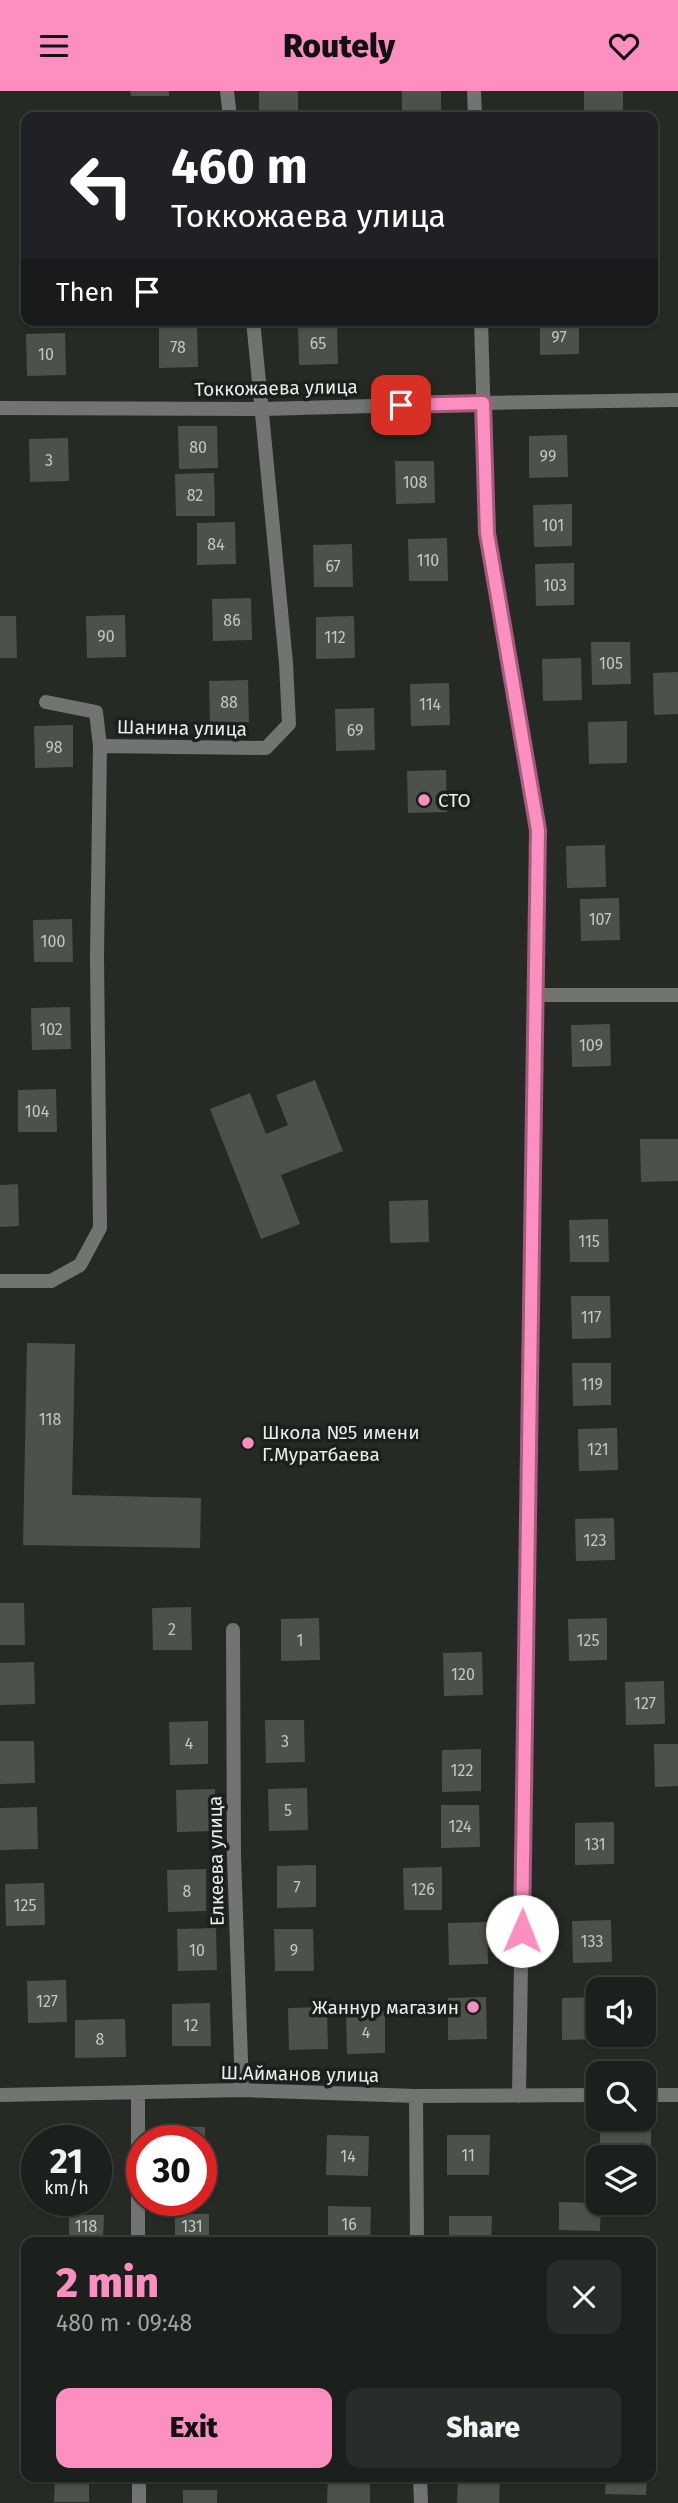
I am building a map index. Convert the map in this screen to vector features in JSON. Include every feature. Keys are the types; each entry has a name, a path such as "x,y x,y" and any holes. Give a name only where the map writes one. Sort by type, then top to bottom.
{"street":[{"path":"227,91 229,112"},
{"path":"474,91 475,112"},
{"name":"Шанина улица","path":"0,1281 51,1281 80,1265 100,1228 97,957 100,746 266,748 289,724 286,663 254,326"},
{"path":"481,326 487,533 538,830 519,2096"},
{"name":"Токкожаева улица","path":"0,408 263,409 678,400"},
{"path":"46,702 96,712 100,746"},
{"path":"535,995 678,995"},
{"name":"Елкеева улица","path":"233,1630 234,1856 242,2090"},
{"name":"Ш.Айманов улица","path":"0,2095 242,2090 416,2096 586,2095"},
{"path":"138,2094 138,2237"},
{"path":"656,2095 678,2095"},
{"path":"416,2096 416,2237"},
{"path":"139,2482 139,2503"},
{"path":"420,2482 421,2503"}],"building":[{"path":"130,91 169,91 169,96 131,96"},
{"path":"259,91 298,91 298,112 259,112"},
{"path":"402,91 441,91 441,112 402,112"},
{"path":"584,91 623,91 623,112 584,112"},
{"path":"159,326 197,326 198,367 159,368"},
{"path":"298,326 337,326 338,364 299,365"},
{"path":"540,326 579,326 579,354 540,355"},
{"path":"65,333 66,375 27,376 26,334"},
{"path":"178,426 217,426 218,468 179,469"},
{"path":"567,435 568,477 529,478 529,436"},
{"path":"68,438 69,481 30,482 29,439"},
{"path":"395,461 434,461 435,503 396,504"},
{"path":"214,473 215,516 176,516 175,474"},
{"path":"572,504 572,546 534,547 533,505"},
{"path":"235,522 236,564 197,565 197,523"},
{"path":"447,538 448,581 409,581 408,539"},
{"path":"352,544 353,587 314,587 313,545"},
{"path":"574,563 574,605 536,606 535,564"},
{"path":"251,598 252,640 213,641 212,599"},
{"path":"125,615 126,657 87,658 86,616"},
{"path":"0,616 16,616 17,658 0,658"},
{"path":"354,616 355,658 316,659 316,617"},
{"path":"591,642 630,642 631,684 592,685"},
{"path":"581,658 582,700 543,701 542,659"},
{"path":"678,672 678,714 654,715 653,673"},
{"path":"248,680 249,722 210,723 209,681"},
{"path":"449,683 450,725 411,726 410,684"},
{"path":"374,708 375,750 336,751 335,709"},
{"path":"627,721 627,763 589,764 588,722"},
{"path":"73,725 73,767 35,768 34,726"},
{"path":"446,770 447,812 408,813 407,771"},
{"path":"605,845 606,887 567,888 566,846"},
{"path":"619,898 620,940 581,941 580,899"},
{"path":"72,919 73,962 34,962 33,920"},
{"path":"70,1007 71,1049 32,1050 31,1008"},
{"path":"610,1024 611,1066 572,1067 571,1025"},
{"path":"315,1080 343,1151 281,1175 300,1224 261,1239 210,1109 250,1093 266,1134 288,1125 276,1095"},
{"path":"56,1089 57,1132 18,1132 18,1090"},
{"path":"640,1139 678,1139 678,1181 641,1182"},
{"path":"18,1184 19,1226 0,1227 0,1185"},
{"path":"428,1200 429,1242 390,1243 389,1201"},
{"path":"608,1219 609,1262 570,1262 569,1220"},
{"path":"571,1296 610,1296 611,1338 572,1339"},
{"path":"27,1343 75,1344 72,1495 201,1498 200,1548 23,1545"},
{"path":"572,1363 611,1363 611,1405 573,1406"},
{"path":"617,1428 618,1470 579,1471 578,1429"},
{"path":"614,1518 615,1560 576,1561 575,1519"},
{"path":"0,1603 24,1603 25,1645 0,1645"},
{"path":"191,1607 192,1650 153,1650 152,1608"},
{"path":"319,1618 320,1660 281,1661 281,1619"},
{"path":"607,1618 607,1660 569,1661 568,1619"},
{"path":"482,1652 483,1695 444,1696 443,1653"},
{"path":"34,1662 35,1704 0,1705 0,1663"},
{"path":"664,1681 665,1724 626,1725 625,1682"},
{"path":"265,1720 304,1720 305,1762 266,1763"},
{"path":"208,1721 208,1764 170,1765 169,1722"},
{"path":"0,1741 34,1741 35,1783 0,1784"},
{"path":"654,1744 678,1744 678,1786 655,1787"},
{"path":"481,1749 481,1791 442,1792 442,1750"},
{"path":"307,1788 308,1830 269,1831 268,1789"},
{"path":"215,1789 216,1831 177,1832 176,1790"},
{"path":"441,1805 479,1805 480,1847 441,1848"},
{"path":"37,1807 38,1849 0,1850 0,1808"},
{"path":"614,1822 614,1864 575,1865 575,1823"},
{"path":"316,1865 316,1907 277,1908 277,1866"},
{"path":"442,1867 442,1910 404,1910 403,1868"},
{"path":"206,1869 206,1911 168,1912 167,1870"},
{"path":"44,1883 45,1925 6,1926 5,1884"},
{"path":"611,1920 612,1962 573,1963 572,1921"},
{"path":"487,1922 488,1964 449,1965 448,1923"},
{"path":"216,1928 217,1970 178,1971 177,1929"},
{"path":"274,1929 313,1929 314,1971 275,1971"},
{"path":"66,1980 67,2022 28,2023 27,1981"},
{"path":"486,1997 487,2039 448,2040 448,1998"},
{"path":"586,1997 586,2039 562,2040 562,1998"},
{"path":"210,2003 211,2046 172,2046 172,2004"},
{"path":"327,2007 328,2049 289,2050 288,2008"},
{"path":"385,2011 385,2053 347,2054 346,2012"},
{"path":"125,2019 126,2057 75,2058 75,2020"},
{"path":"600,2131 651,2131 651,2145 600,2145"},
{"path":"327,2135 369,2136 368,2176 326,2175"},
{"path":"447,2135 490,2135 489,2175 447,2175"},
{"path":"559,2202 586,2203 586,2215 601,2215 600,2231 559,2230"},
{"path":"328,2206 371,2207 370,2237 328,2237"},
{"path":"69,2216 104,2216 103,2237 69,2237"},
{"path":"175,2216 209,2216 209,2237 175,2237"},
{"path":"449,2216 492,2216 491,2237 449,2237"},
{"path":"55,2482 89,2482 89,2502 54,2502"},
{"path":"328,2482 370,2482 370,2503 327,2503"},
{"path":"458,2482 500,2482 499,2503 457,2503"},
{"path":"606,2482 647,2482 646,2495 605,2494"},
{"path":"183,2490 217,2490 217,2503 183,2503"}],"place":[{"name":"СТО","path":"424,800"},
{"name":"Школа №5 имени Г.Муратбаева","path":"248,1443"},
{"name":"Жаннур магазин","path":"473,2007"}],"route":[{"path":"401,405 483,403 487,533 538,830 522,1931"}]}
